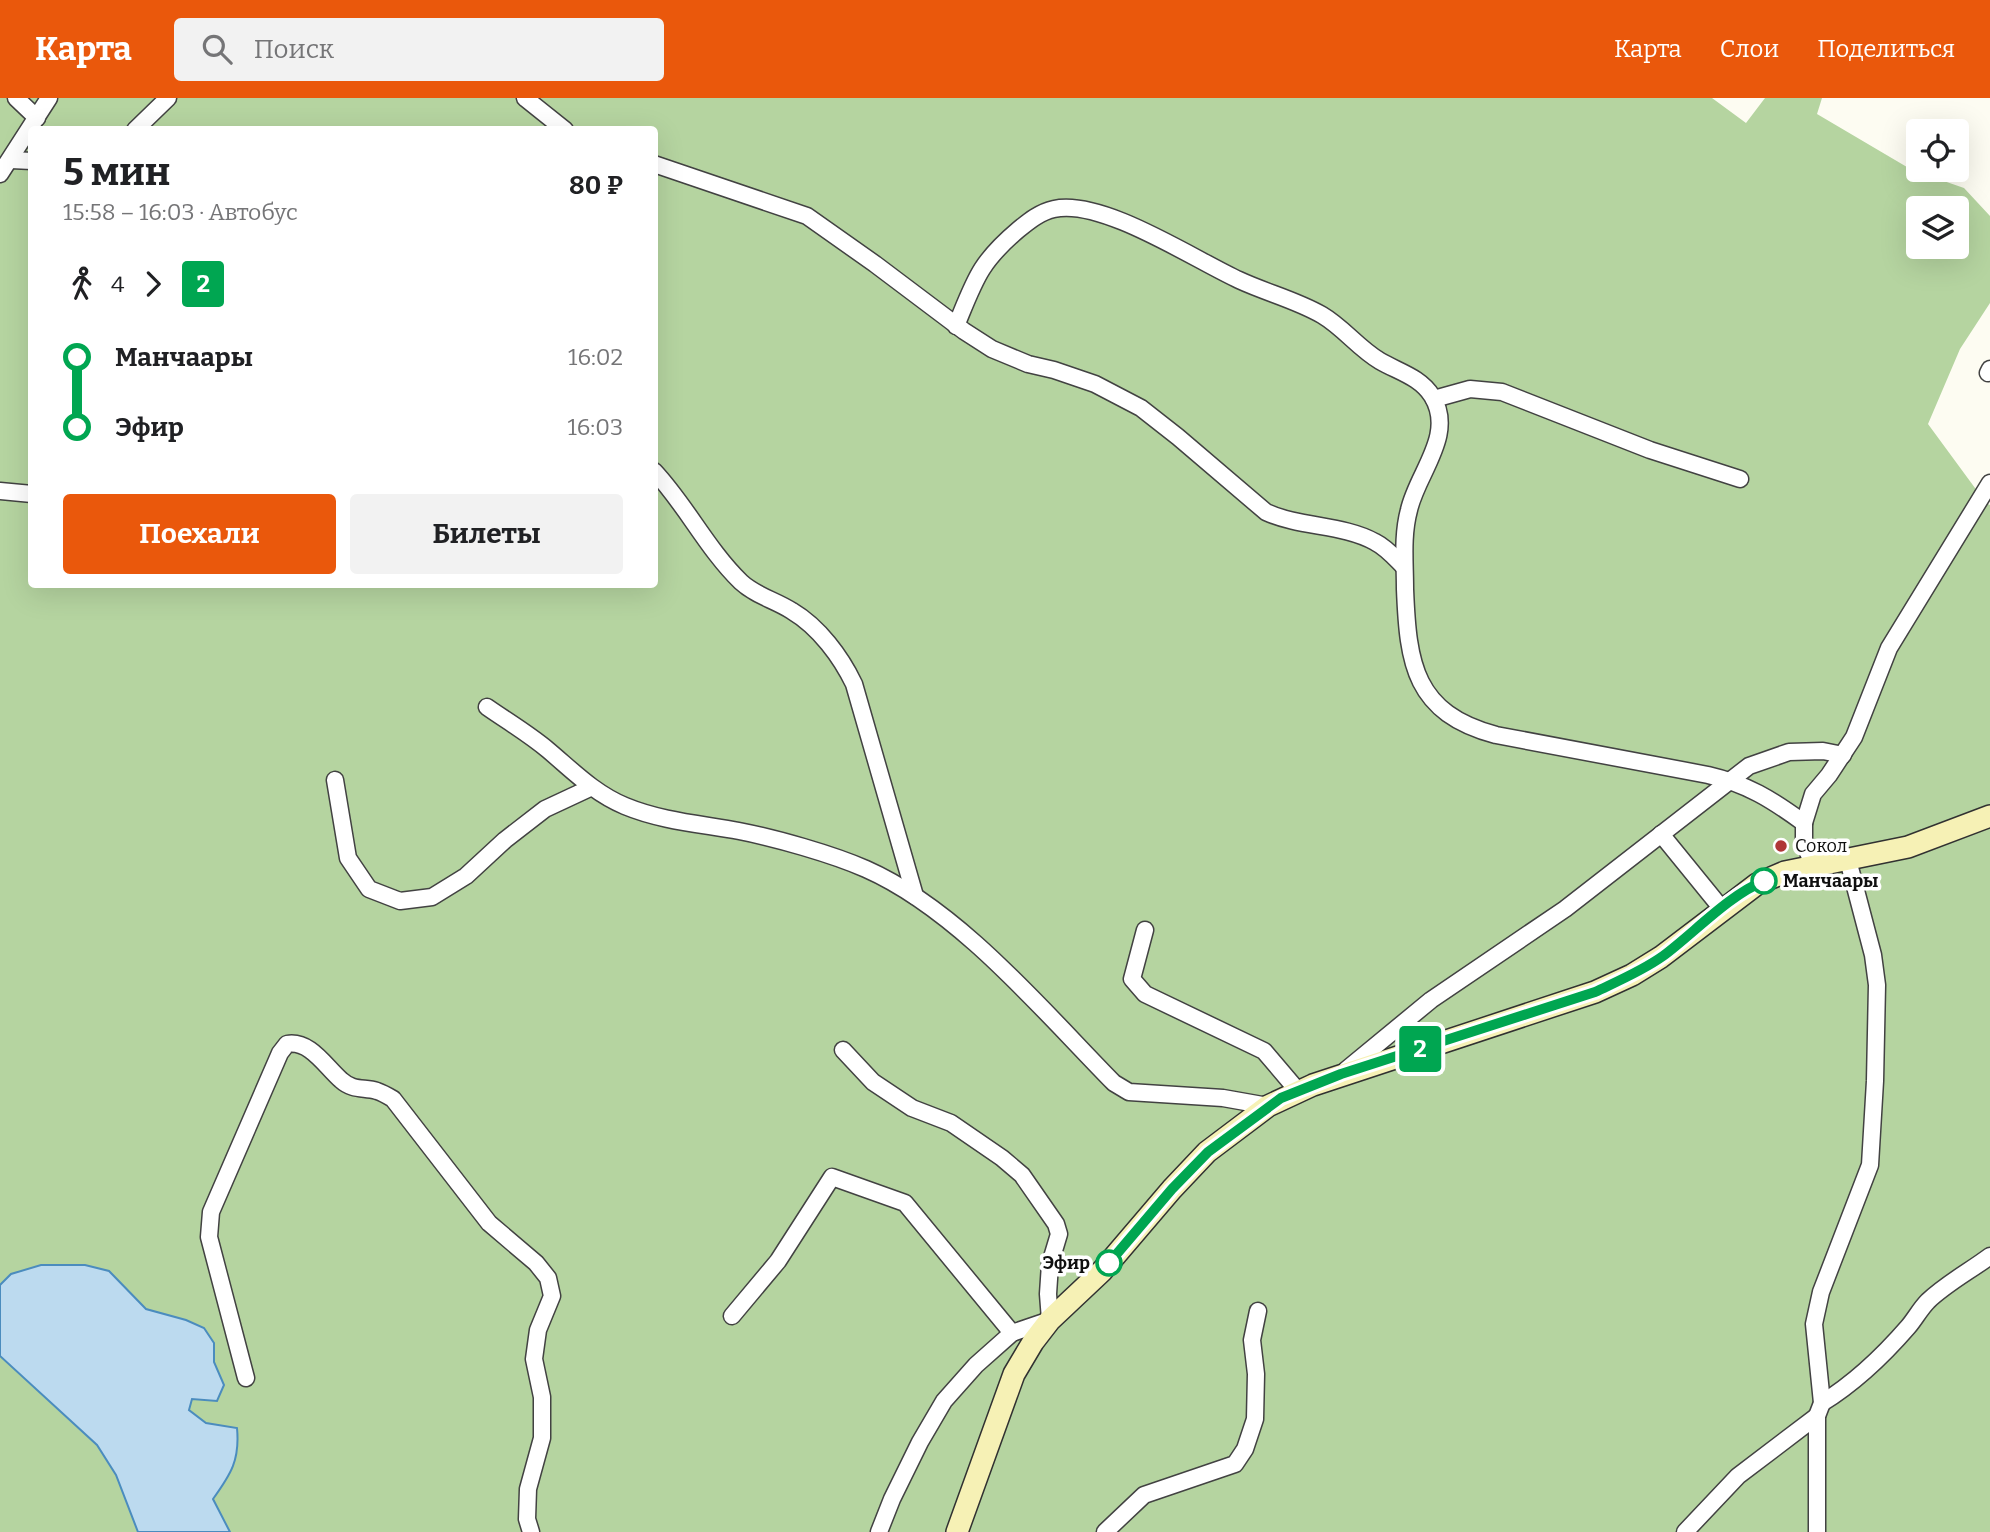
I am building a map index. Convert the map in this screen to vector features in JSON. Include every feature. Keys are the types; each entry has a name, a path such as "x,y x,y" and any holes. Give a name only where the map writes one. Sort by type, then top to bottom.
{"main road":[{"path":"957,1532 1014,1374 1033,1342 1050,1320 1102,1271 1172,1189 1208,1152 1268,1106 1341,1074 1595,992 1632,975 1661,957 1757,884 1785,872 1908,847 1990,816"}],"street":[{"path":"16,98 37,118"},
{"path":"32,126 49,98"},
{"path":"139,126 167,98"},
{"path":"525,98 560,126"},
{"path":"0,174 28,133"},
{"path":"11,160 28,161"},
{"path":"658,165 807,216 992,349 1028,365 1054,370 1094,384 1141,408 1266,512 1283,520 1361,536 1389,551 1404,568"},
{"path":"957,326 977,274 993,252 1039,214 1070,207 1088,210 1135,228 1237,279 1305,305 1325,316 1373,357 1414,378 1434,399 1440,421 1438,436 1434,452 1416,486 1409,507 1404,542 1404,568 1411,660 1424,688 1449,716 1476,729 1496,734 1729,780 1772,799 1804,823"},
{"path":"1434,399 1470,388 1503,392 1650,450 1740,479"},
{"path":"658,476 742,583 764,598 792,610 812,626 846,667 855,684 915,896"},
{"path":"1813,865 1804,842 1804,823 1813,794 1843,755 1861,722 1889,648 1990,483"},
{"path":"0,491 28,494"},
{"path":"487,707 546,748 590,788 625,806 667,818 742,832 866,869 915,896 959,929 1114,1083 1129,1093 1223,1098 1268,1106"},
{"path":"1341,1074 1432,1000 1564,909 1749,766 1789,752 1823,751 1843,755"},
{"path":"335,780 348,858 369,888 400,901 432,897 466,876 505,840 545,809 590,788"},
{"path":"1661,834 1721,909"},
{"path":"1817,1532 1820,1409 1814,1324 1821,1292 1870,1165 1875,1081 1877,985 1873,955 1849,860"},
{"path":"1145,930 1132,979 1145,994 1264,1051 1298,1091"},
{"path":"246,1378 209,1237 211,1212 280,1053 287,1044 296,1043 305,1046 353,1088 376,1091 393,1099 489,1223 536,1263 548,1278 552,1296 538,1330 534,1359 542,1397 542,1438 528,1489 527,1519 531,1532"},
{"path":"843,1050 873,1082 912,1108 951,1123 1002,1157 1022,1175 1056,1224 1059,1234 1050,1265 1050,1320 1012,1333 976,1365 944,1401 920,1442 879,1532"},
{"path":"732,1316 778,1261 832,1177 905,1203 1012,1333"},
{"path":"1685,1532 1738,1476 1875,1364 1912,1324 1925,1304 1941,1289 1990,1256"},
{"path":"1105,1532 1144,1495 1219,1472 1235,1464 1245,1450 1255,1419 1256,1374 1252,1340 1258,1311"}],"green space":[{"path":"0,98 1712,98 1746,123 1765,98 1822,98 1817,114 1906,166 1906,182 1947,182 1964,188 1990,216 1990,303 1960,349 1928,424 1990,505 1990,1532 0,1532"}],"water":[{"path":"41,1265 85,1265 109,1271 146,1309 204,1328 214,1343 214,1362 224,1385 217,1401 192,1399 189,1410 206,1423 237,1428 237,1449 233,1466 213,1499 230,1532 138,1532 116,1475 97,1445 0,1356 0,1285 11,1274"}],"bus line":[{"name":"2","path":"1109,1263 1172,1189 1208,1152 1281,1098 1341,1074 1595,992 1632,975 1661,957 1721,909 1764,881"}],"place":[{"name":"Сокол","path":"1781,846"},
{"name":"Манчаары","path":"1764,881"},
{"name":"Эфир","path":"1109,1263"}]}
